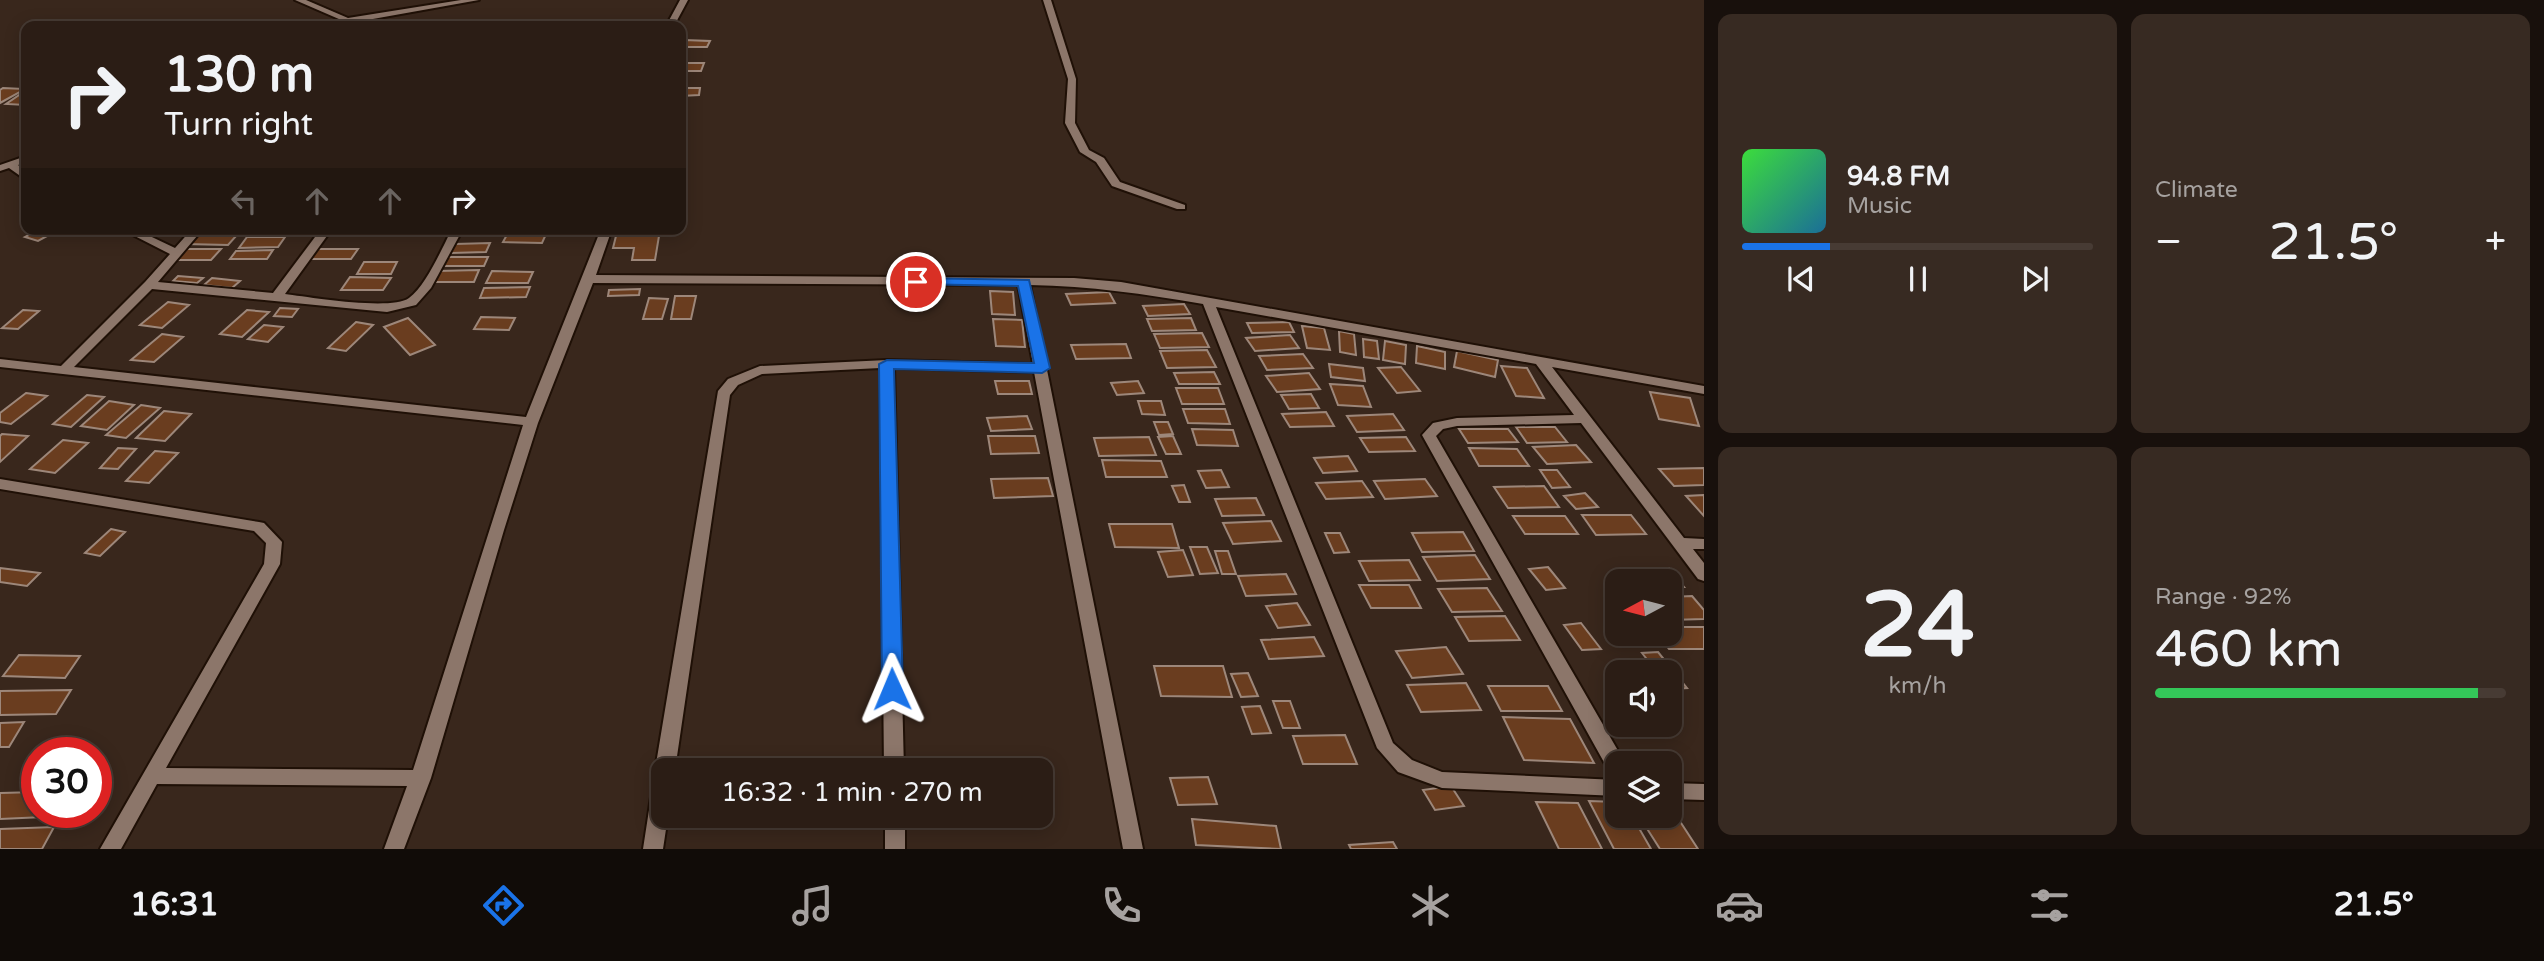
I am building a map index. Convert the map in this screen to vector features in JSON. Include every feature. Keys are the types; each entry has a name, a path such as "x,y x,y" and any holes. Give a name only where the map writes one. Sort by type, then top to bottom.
{"street":[{"path":"299,0 346,21 475,0"},
{"path":"673,21 684,0"},
{"path":"1047,0 1072,79 1070,123 1086,152 1100,160 1116,184 1181,207"},
{"path":"5,166 21,174"},
{"path":"139,235 177,253"},
{"path":"65,369 149,285 193,235"},
{"path":"276,298 323,235"},
{"path":"149,285 387,308 412,302 425,288 455,235"},
{"path":"394,849 421,778 531,422 590,279 605,235"},
{"path":"590,279 1024,282 1121,286 1209,304 1704,390"},
{"path":"1024,282 1133,849"},
{"path":"1209,304 1386,748 1405,766 1442,780 1605,787"},
{"path":"1542,362 1704,575"},
{"path":"0,363 531,422"},
{"path":"668,758 723,394 733,382 760,370 887,364 1042,368"},
{"path":"887,364 894,758"},
{"path":"1585,419 1457,422 1438,426 1429,436 1608,751"},
{"path":"0,484 259,527 274,542 272,564 110,849"},
{"path":"1678,543 1704,544"},
{"path":"151,776 421,778"},
{"path":"1682,791 1704,792"},
{"path":"653,849 656,828"},
{"path":"895,828 895,849"}],"building":[{"path":"686,40 710,41 707,47 686,47"},
{"path":"686,63 704,63 701,71 686,71"},
{"path":"686,88 700,88 699,95 686,96"},
{"path":"21,89 21,91 0,103 0,90"},
{"path":"21,94 21,105 6,104"},
{"path":"29,235 49,235 38,241 25,237"},
{"path":"195,235 237,235 228,245 186,244"},
{"path":"507,235 546,235 542,243 503,242"},
{"path":"616,236 659,236 655,260 632,260 634,248 613,248"},
{"path":"247,237 285,237 278,247 239,248"},
{"path":"490,243 486,252 451,253 455,244"},
{"path":"187,249 221,249 211,260 176,260"},
{"path":"314,249 358,249 351,259 307,259"},
{"path":"273,250 267,259 230,259 236,251"},
{"path":"448,257 488,257 484,266 443,266"},
{"path":"364,262 397,262 391,274 357,274"},
{"path":"479,270 474,282 431,282 437,271"},
{"path":"492,271 533,272 528,283 486,283"},
{"path":"178,276 203,278 197,283 173,281"},
{"path":"350,277 391,278 383,290 341,290"},
{"path":"212,278 240,281 232,288 204,285"},
{"path":"530,287 526,297 480,298 484,288"},
{"path":"640,289 639,295 608,296 609,290"},
{"path":"990,291 1013,292 1015,315 992,314"},
{"path":"1109,292 1115,303 1071,305 1066,294"},
{"path":"675,296 696,296 691,319 671,319"},
{"path":"649,298 668,299 662,319 643,319"},
{"path":"168,302 189,305 162,328 140,325"},
{"path":"1184,304 1190,314 1148,316 1143,306"},
{"path":"280,308 298,309 292,317 274,316"},
{"path":"23,310 39,311 18,329 2,328"},
{"path":"247,310 269,312 242,337 220,334"},
{"path":"481,317 515,318 509,330 474,329"},
{"path":"408,318 435,345 410,355 384,327"},
{"path":"1191,318 1196,330 1152,331 1147,319"},
{"path":"993,319 1022,320 1025,347 996,346"},
{"path":"356,322 373,325 346,351 328,348"},
{"path":"1289,322 1294,332 1252,333 1247,323"},
{"path":"264,325 283,327 268,342 248,339"},
{"path":"1302,326 1324,328 1330,350 1307,348"},
{"path":"1339,331 1354,334 1356,355 1340,352"},
{"path":"1202,333 1209,347 1160,348 1154,334"},
{"path":"162,334 183,337 154,362 131,360"},
{"path":"1290,335 1299,348 1255,351 1246,338"},
{"path":"1363,339 1377,341 1379,359 1364,357"},
{"path":"1385,341 1406,345 1405,364 1383,360"},
{"path":"1126,344 1131,358 1076,359 1071,345"},
{"path":"1417,346 1445,352 1445,369 1416,363"},
{"path":"1207,350 1216,367 1167,368 1160,351"},
{"path":"1457,351 1498,360 1495,377 1454,367"},
{"path":"1303,354 1313,368 1267,370 1259,356"},
{"path":"1329,364 1363,368 1365,381 1331,377"},
{"path":"1501,366 1527,368 1544,398 1516,396"},
{"path":"1401,367 1420,391 1397,393 1378,368"},
{"path":"1214,372 1220,384 1179,384 1174,373"},
{"path":"1309,373 1320,389 1277,392 1266,376"},
{"path":"995,381 1029,381 1032,394 998,394"},
{"path":"1138,381 1144,393 1117,395 1111,383"},
{"path":"1330,384 1363,386 1371,407 1338,405"},
{"path":"1176,388 1218,388 1224,404 1182,404"},
{"path":"1650,392 1690,398 1699,426 1659,419"},
{"path":"26,393 47,396 11,424 0,422 0,413"},
{"path":"1311,394 1319,408 1289,409 1281,395"},
{"path":"87,395 104,397 71,427 53,424"},
{"path":"109,401 134,405 107,430 81,426"},
{"path":"1138,401 1161,401 1165,415 1142,414"},
{"path":"141,405 160,408 126,438 106,435"},
{"path":"1183,409 1225,409 1230,424 1188,423"},
{"path":"164,411 191,414 165,441 136,438"},
{"path":"1326,412 1334,426 1290,427 1282,414"},
{"path":"1393,414 1404,430 1357,432 1347,416"},
{"path":"1027,416 1032,429 991,431 987,418"},
{"path":"1154,422 1168,422 1173,434 1159,435"},
{"path":"1516,427 1555,427 1567,442 1527,443"},
{"path":"1192,429 1233,430 1238,446 1197,445"},
{"path":"1459,429 1508,429 1518,442 1468,443"},
{"path":"0,436 28,436 0,462"},
{"path":"988,436 1035,436 1039,453 991,454"},
{"path":"1173,436 1181,454 1166,454 1158,437"},
{"path":"1149,437 1156,455 1099,456 1094,438"},
{"path":"1406,437 1415,451 1369,452 1360,438"},
{"path":"63,440 88,443 55,473 30,469"},
{"path":"1576,445 1591,462 1547,464 1533,447"},
{"path":"118,448 136,449 118,469 100,468"},
{"path":"1469,448 1517,449 1529,466 1479,466"},
{"path":"155,451 178,453 149,483 126,481"},
{"path":"1348,456 1357,471 1323,473 1314,458"},
{"path":"1102,460 1161,461 1167,477 1106,477"},
{"path":"1704,468 1704,485 1674,486 1659,469"},
{"path":"1221,470 1229,487 1206,488 1198,471"},
{"path":"1540,470 1557,470 1570,487 1552,488"},
{"path":"1048,478 1053,496 994,498 991,479"},
{"path":"1425,479 1437,496 1385,499 1374,481"},
{"path":"1362,481 1373,497 1326,499 1316,483"},
{"path":"1184,485 1190,502 1179,502 1172,486"},
{"path":"1544,486 1559,507 1508,508 1494,487"},
{"path":"1585,493 1598,507 1576,509 1564,496"},
{"path":"1704,495 1704,516 1686,496"},
{"path":"1256,498 1264,515 1222,516 1215,499"},
{"path":"1582,515 1631,515 1646,534 1596,535"},
{"path":"1513,516 1565,516 1578,534 1525,534"},
{"path":"1271,521 1281,541 1233,544 1223,523"},
{"path":"1109,524 1172,524 1179,548 1115,547"},
{"path":"111,529 125,532 100,556 85,553"},
{"path":"1463,532 1474,551 1422,552 1412,533"},
{"path":"1325,533 1340,533 1349,552 1334,553"},
{"path":"1190,547 1207,547 1218,573 1200,574"},
{"path":"1183,550 1193,575 1168,577 1158,552"},
{"path":"1215,551 1228,551 1236,574 1222,574"},
{"path":"1475,555 1490,579 1437,581 1423,557"},
{"path":"1409,560 1420,580 1369,581 1359,561"},
{"path":"1548,567 1565,588 1546,590 1529,569"},
{"path":"0,568 40,573 27,586 0,582"},
{"path":"1286,574 1296,594 1246,596 1238,576"},
{"path":"1359,585 1409,585 1421,608 1371,608"},
{"path":"1487,588 1502,611 1452,612 1438,589"},
{"path":"1682,596 1692,596 1704,610 1704,619 1682,620"},
{"path":"1297,603 1310,625 1278,628 1266,606"},
{"path":"1505,616 1520,640 1469,641 1455,617"},
{"path":"1581,623 1601,649 1582,650 1564,625"},
{"path":"1682,627 1704,627 1704,649 1669,649 1667,646 1682,646"},
{"path":"1314,637 1324,656 1269,659 1261,640"},
{"path":"1446,647 1463,674 1412,678 1396,651"},
{"path":"1658,652 1664,660 1648,660 1642,653"},
{"path":"19,655 80,656 65,678 3,676"},
{"path":"1154,666 1223,666 1232,697 1161,696"},
{"path":"1248,673 1258,696 1241,697 1231,674"},
{"path":"1466,683 1481,710 1421,712 1407,685"},
{"path":"1488,686 1548,686 1562,711 1501,711"},
{"path":"71,690 56,714 0,715 0,691"},
{"path":"1273,701 1290,701 1300,728 1283,728"},
{"path":"1260,706 1271,733 1252,734 1242,707"},
{"path":"1503,717 1570,719 1594,763 1524,760"},
{"path":"24,722 9,747 0,747 0,723"},
{"path":"1345,735 1357,764 1303,764 1293,736"},
{"path":"1208,777 1217,804 1178,805 1170,778"},
{"path":"1451,786 1464,806 1435,810 1423,790"},
{"path":"21,792 21,818 0,819 0,793"},
{"path":"1589,801 1605,802 1605,828 1639,828 1651,849 1614,849"},
{"path":"1536,802 1578,803 1602,849 1559,849"},
{"path":"1192,819 1276,826 1281,849 1196,845"},
{"path":"1682,824 1698,849 1660,849 1647,828 1682,828"},
{"path":"53,828 42,849 0,849 0,829"},
{"path":"1393,842 1397,849 1351,849 1349,845"}],"route":[{"path":"892,689 887,364 1042,368 1024,282 916,282"}]}
